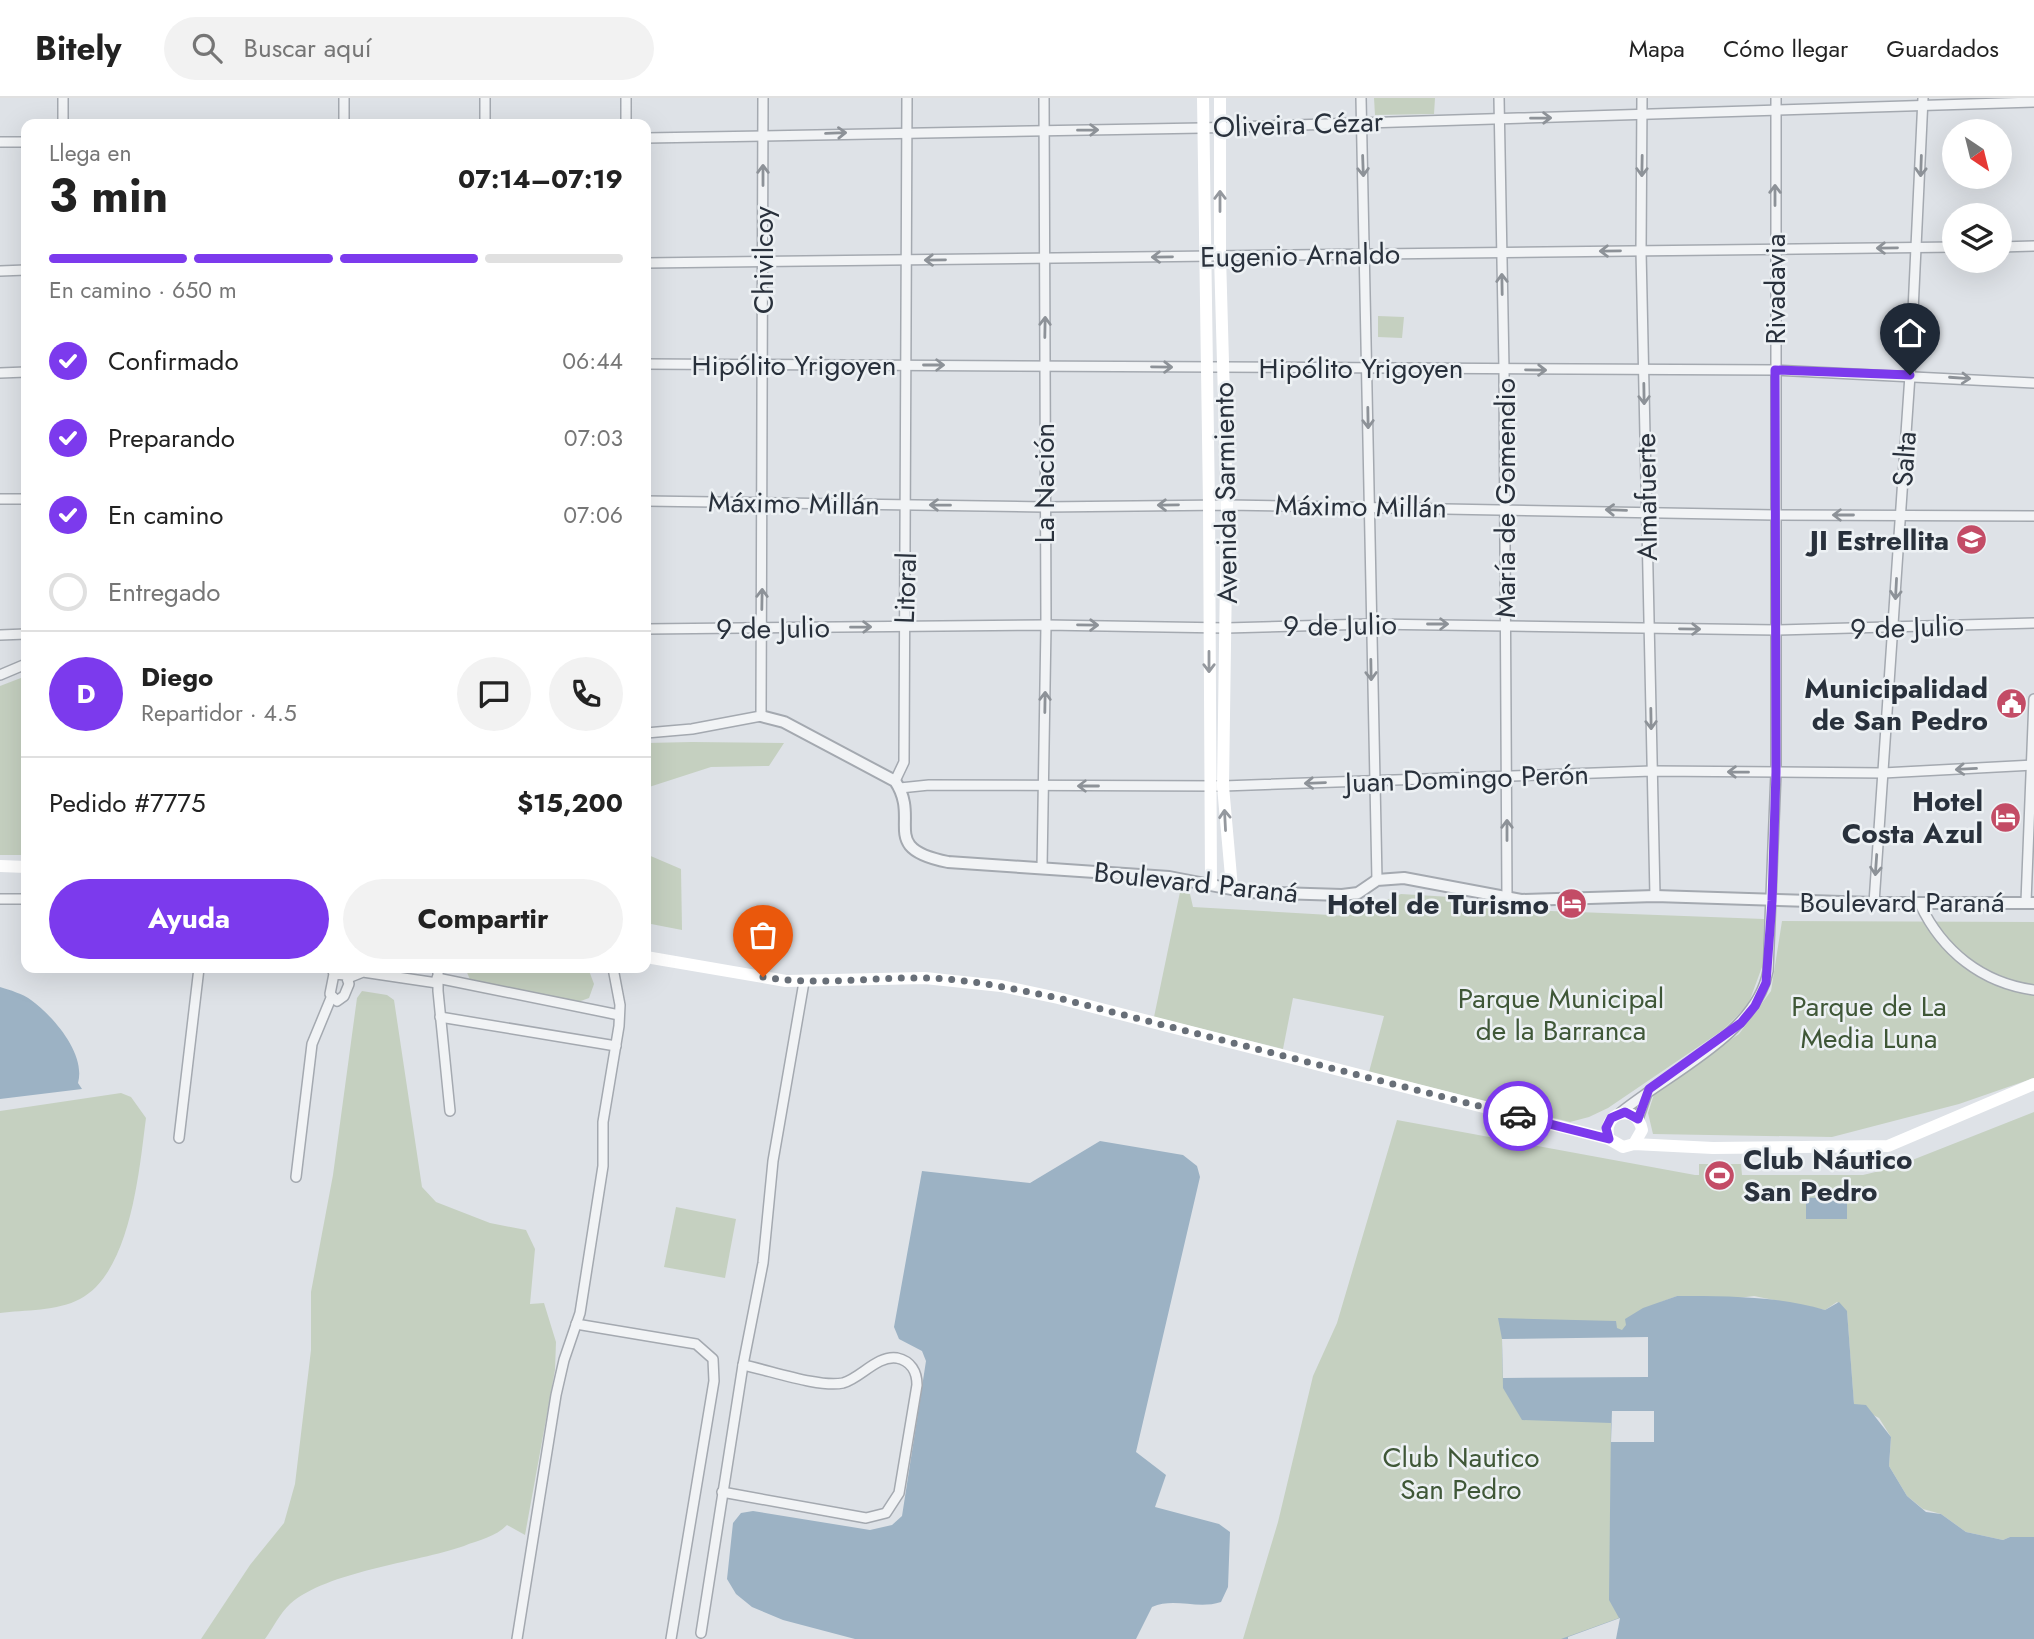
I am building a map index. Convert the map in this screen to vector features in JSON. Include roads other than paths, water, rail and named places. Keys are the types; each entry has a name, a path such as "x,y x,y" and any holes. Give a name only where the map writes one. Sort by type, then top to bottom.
{"main road":[{"name":"Avenida Sarmiento","path":"1203,98 1209,626 1217,786 1232,888"},
{"name":"Avenida Sarmiento","path":"1211,883 1226,628 1227,505 1220,256 1220,98"},
{"path":"0,866 21,867"},
{"path":"651,958 804,982 925,978 1001,986 1058,998 1609,1139 1623,1147 1637,1140 1654,1145 1713,1148 1888,1146 2034,1084"},
{"path":"1570,1129 1608,1122 1620,1113 1630,1113 1638,1119 1637,1140"},
{"path":"1608,1122 1609,1139"}],"street":[{"path":"63,98 63,119"},
{"path":"344,98 344,119"},
{"path":"485,98 485,119"},
{"path":"626,98 626,119"},
{"name":"Chivilcoy","path":"761,716 763,98"},
{"name":"Litoral","path":"897,785 904,762 903,626 908,505 905,365 907,98"},
{"name":"La Nación","path":"1042,868 1046,258 1044,98"},
{"path":"1361,98 1377,880"},
{"name":"María de Gomendio","path":"1499,98 1504,369 1507,898"},
{"name":"Almafuerte","path":"1642,98 1641,251 1654,896"},
{"name":"Rivadavia","path":"1649,1089 1725,1038 1755,1006 1763,993 1768,971 1776,772 1776,98"},
{"name":"Oliveira Cézar","path":"651,138 906,131 1202,128 1361,121 1776,112 1923,102 2034,102"},
{"name":"Salta","path":"1874,903 1910,375 1923,102"},
{"path":"0,142 21,142"},
{"path":"2012,247 2034,246"},
{"name":"Eugenio Arnaldo","path":"651,263 1942,247"},
{"path":"0,271 21,270"},
{"name":"Hipólito Yrigoyen","path":"651,365 1775,370 2034,383"},
{"path":"0,373 21,372"},
{"path":"0,499 21,499"},
{"name":"Máximo Millán","path":"651,501 1044,507 1370,506 1775,515 2034,516"},
{"name":"9 de Julio","path":"651,629 1045,625 1226,628 1370,624 1776,630 2034,623"},
{"path":"0,635 21,634"},
{"path":"0,675 21,666"},
{"path":"2030,902 2034,699"},
{"path":"651,733 692,729 761,716 784,722 897,785"},
{"name":"Juan Domingo Perón","path":"897,785 1217,786 1652,771 1883,773 2032,765"},
{"name":"Boulevard Paraná","path":"897,785 907,842 911,850 948,862 1169,877 1247,892 1342,895 1358,893 1377,880 1418,879 1507,898 1654,896 1920,904 2030,902"},
{"path":"0,899 21,899"},
{"path":"1920,904 1941,940 1966,963 1994,981 2034,990"},
{"path":"180,1138 198,973"},
{"path":"296,1177 312,1044 331,998 333,973"},
{"path":"340,973 348,978"},
{"path":"348,978 360,973"},
{"path":"382,973 438,976 619,1016"},
{"path":"517,1639 556,1395 580,1313 601,1180 603,1122 619,1016 614,973"},
{"path":"438,976 450,1111"},
{"path":"331,998 337,1001 344,996 348,978"},
{"path":"701,1633 743,1365 763,1263 773,1161 804,982"},
{"path":"440,1017 616,1046"},
{"path":"1620,1113 1649,1089"},
{"path":"1638,1119 1649,1089"},
{"path":"576,1324 696,1344 713,1359 714,1381 671,1639"},
{"path":"722,1492 866,1518 886,1513 899,1493 917,1385 917,1373 908,1362 895,1358 878,1363 845,1382 836,1383 743,1365"}],"water":[{"path":"0,987 31,1000 58,1026 73,1048 79,1072 78,1083 82,1089 0,1099"},
{"path":"1100,1141 1183,1155 1197,1166 1200,1177 1136,1452 1166,1475 1155,1507 1219,1524 1230,1532 1228,1587 1221,1602 1203,1605 1169,1603 1152,1607 1136,1639 855,1639 783,1620 752,1607 736,1594 727,1579 733,1523 741,1513 753,1511 870,1530 892,1525 902,1516 926,1361 922,1351 899,1339 894,1327 922,1171 1030,1183"},
{"path":"1847,1197 1847,1219 1806,1219 1806,1198"},
{"path":"1677,1296 1770,1299 1825,1310 1839,1302 1847,1311 1854,1404 1866,1405 1891,1437 1889,1466 1907,1496 1926,1512 1941,1514 1966,1532 2003,1540 2010,1537 2034,1537 2034,1639 1561,1639 1619,1618 1609,1600 1611,1423 1522,1420 1503,1388 1502,1339 1498,1318 1616,1321 1617,1328 1622,1330 1626,1325 1625,1319 1643,1308"}],"place":[{"name":"JI Estrellita","path":"1972,540"},
{"name":"Municipalidad de San Pedro","path":"2011,704"},
{"name":"Hotel Costa Azul","path":"2006,817"},
{"name":"Hotel de Turismo","path":"1572,904"},
{"name":"Club Náutico San Pedro","path":"1720,1175"}],"park label":[{"name":"Parque Municipal de la Barranca","path":"1561,1014"},
{"name":"Parque de La Media Luna","path":"1869,1022"},
{"name":"Club Nautico San Pedro","path":"1461,1473"}]}
